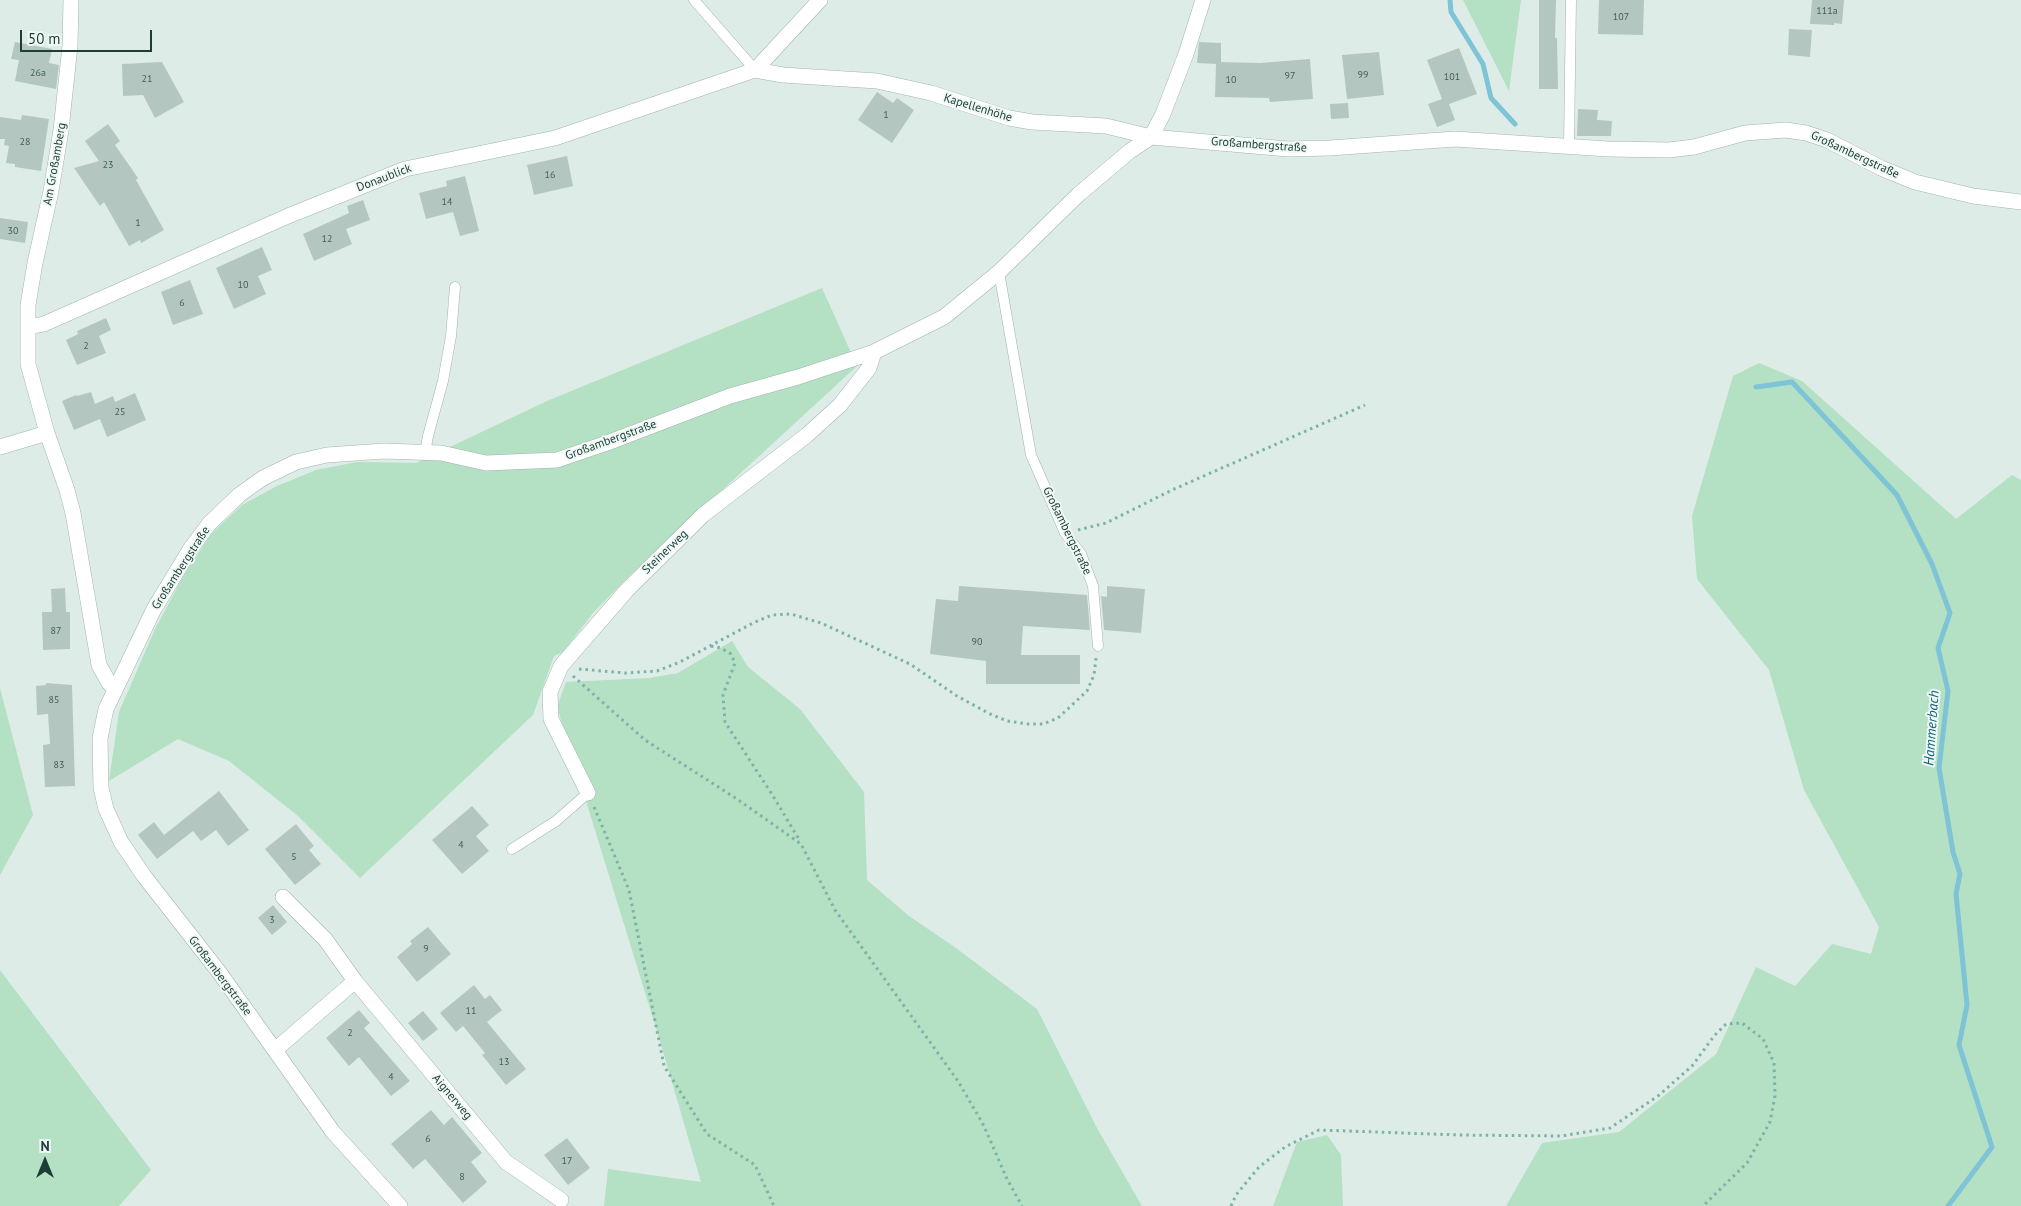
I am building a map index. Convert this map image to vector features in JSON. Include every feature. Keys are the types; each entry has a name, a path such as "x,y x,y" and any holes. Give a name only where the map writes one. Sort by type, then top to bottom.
{"street":[{"name":"Am Großamberg","path":"71,0 70,46 61,130 51,191 33,271 28,327 28,364 46,433 67,490 73,513 99,665 109,683 115,689"},
{"path":"755,70 820,0"},
{"path":"1151,137 1163,114 1204,0"},
{"name":"Donaublick","path":"28,327 44,324 288,216 405,169 555,138 755,70"},
{"name":"Kapellenhöhe","path":"755,70 783,75 877,81 931,93 983,111 1016,119 1040,123 1106,126 1151,137"},
{"name":"Großambergstraße","path":"400,1206 332,1132 219,972 144,876 121,842 106,809 101,788 100,738 106,709 154,609 191,548 209,524 239,495 263,478 296,462 327,455 384,451 441,453 486,462 557,460 730,396 798,377 874,352 944,316 999,272 1079,194 1130,151 1151,137 1288,149 1330,148 1455,138 1608,149 1668,150 1694,147 1746,133 1786,130 1806,133 1827,140 1881,168 1915,182 1973,196 2021,202"},
{"name":"Steinerweg","path":"588,793 551,719 550,692 562,666 627,590 703,515 808,435 840,405 869,368 874,352"},
{"path":"0,447 46,433"},
{"name":"Aignerweg","path":"282,897 326,939 355,981 506,1162 561,1200"},
{"path":"275,1050 355,981"}],"lane":[{"path":"694,0 755,70"},
{"path":"1569,146 1571,0"},
{"name":"Großambergstraße","path":"999,272 1031,455 1065,533 1080,554 1093,586 1098,646"},
{"path":"425,453 443,382 451,336 455,287"},
{"path":"512,849 556,821 588,793"}],"path":[{"path":"1065,533 1106,523 1172,490 1365,405"},
{"path":"562,666 625,673 658,670 680,662 753,623 772,615 791,614 821,624 910,664 957,696 990,714 1007,721 1043,724 1058,718 1087,691 1094,675 1098,646"},
{"path":"710,646 720,648 732,654 735,663 724,695 725,722 773,796 836,910 958,1081 984,1126 1007,1179 1022,1206"},
{"path":"562,666 645,740 737,799 801,844"},
{"path":"588,793 629,890 664,1066 707,1134 755,1165 774,1206"},
{"path":"1231,1206 1236,1194 1259,1167 1285,1147 1319,1130 1460,1135 1561,1136 1610,1128 1658,1096 1692,1066 1714,1036 1726,1024 1742,1023 1762,1039 1774,1063 1776,1096 1770,1122 1748,1162 1703,1206"}],"green space":[{"path":"1463,0 1521,0 1509,91"},
{"path":"822,288 857,366 631,574 593,613 563,652 554,656 533,715 360,878 298,816 229,761 178,739 109,781 119,712 155,629 186,571 212,533 242,505 277,486 316,470 357,462 416,463 547,401"},
{"path":"1759,363 1802,381 1956,519 2012,475 2021,480 2021,1206 1506,1206 1542,1143 1619,1132 1716,1054 1756,967 1795,986 1832,944 1871,954 1879,927 1804,790 1769,670 1697,579 1692,516 1733,376"},
{"path":"732,641 748,667 800,709 864,792 867,880 909,916 956,948 1037,1009 1097,1128 1142,1206 604,1206 608,1169 701,1182 660,1041 557,707 566,682 649,678 678,673"},
{"path":"0,688 33,815 0,875"},
{"path":"0,970 151,1170 119,1206 0,1206"},
{"path":"1327,1135 1341,1155 1343,1206 1273,1206 1297,1142"}],"building":[{"path":"1539,0 1556,0 1555,38 1557,38 1558,89 1539,89"},
{"path":"1599,0 1644,0 1643,35 1598,34"},
{"path":"1812,0 1844,0 1842,24 1810,24"},
{"path":"1789,29 1812,30 1810,57 1788,55"},
{"path":"15,42 52,49 49,63 59,65 56,89 15,81 19,60 11,59"},
{"path":"1199,42 1221,43 1221,62 1260,63 1310,59 1313,99 1270,102 1269,98 1215,97 1216,64 1197,63"},
{"path":"1459,48 1477,94 1449,104 1455,120 1437,127 1428,104 1442,99 1427,60"},
{"path":"1379,52 1384,95 1347,99 1342,55"},
{"path":"162,62 184,102 155,118 143,95 123,96 122,64"},
{"path":"877,92 893,103 897,98 914,110 892,143 858,120"},
{"path":"1348,103 1349,118 1331,119 1330,104"},
{"path":"1578,109 1598,110 1597,120 1612,121 1611,136 1577,136"},
{"path":"22,115 49,119 41,171 15,167 15,164 6,163 9,146 4,145 5,139 0,139 0,117 21,120"},
{"path":"108,124 120,141 115,145 138,178 136,180 164,230 141,243 140,240 129,246 104,202 100,206 74,168 99,161 85,141"},
{"path":"567,156 573,186 534,195 527,165"},
{"path":"465,176 479,231 460,236 453,212 426,219 419,193 447,186 446,181"},
{"path":"363,200 370,220 346,229 352,244 314,261 303,234 349,213 347,206"},
{"path":"0,218 28,222 25,243 0,239"},
{"path":"262,247 272,270 258,276 266,294 234,309 216,268"},
{"path":"190,280 203,314 173,325 161,292"},
{"path":"106,318 111,330 99,336 106,353 77,365 66,340 78,334 77,331"},
{"path":"91,392 95,404 113,396 115,402 135,393 146,420 107,437 100,419 74,430 62,401 76,395"},
{"path":"959,586 1087,595 1090,630 1023,626 1021,655 1080,655 1080,684 986,684 986,661 930,654 936,599 958,601"},
{"path":"1107,586 1145,589 1141,633 1104,630 1101,596 1107,597"},
{"path":"65,588 66,612 70,612 70,649 43,650 42,612 52,612 51,589"},
{"path":"46,683 72,685 75,786 45,787 43,745 50,744 48,714 37,715 36,686 46,685"},
{"path":"219,791 249,830 228,846 216,830 201,841 193,831 157,859 138,835 154,822 164,835"},
{"path":"472,806 489,825 476,836 489,851 462,874 432,840"},
{"path":"296,824 314,846 309,850 321,864 295,885 265,849"},
{"path":"273,905 287,922 272,935 258,918"},
{"path":"428,927 451,954 417,982 397,957 412,944 410,941"},
{"path":"474,985 485,999 490,995 502,1010 487,1022 526,1069 506,1085 482,1055 485,1053 463,1026 456,1032 440,1013"},
{"path":"359,1010 370,1023 364,1028 410,1081 391,1096 359,1057 349,1066 326,1038"},
{"path":"423,1011 438,1029 423,1041 408,1023"},
{"path":"431,1110 444,1125 452,1117 482,1153 471,1162 487,1182 463,1203 425,1159 413,1169 391,1144"},
{"path":"567,1138 590,1168 568,1185 544,1155"}],"waterway":[{"name":"Hammerbach","path":"1450,0 1451,12 1483,64 1491,98 1515,124"},
{"name":"Hammerbach","path":"1756,387 1792,382 1897,495 1932,564 1950,613 1938,648 1948,691 1939,768 1953,852 1960,874 1956,894 1967,1005 1959,1045 1992,1147 1948,1206"}]}
